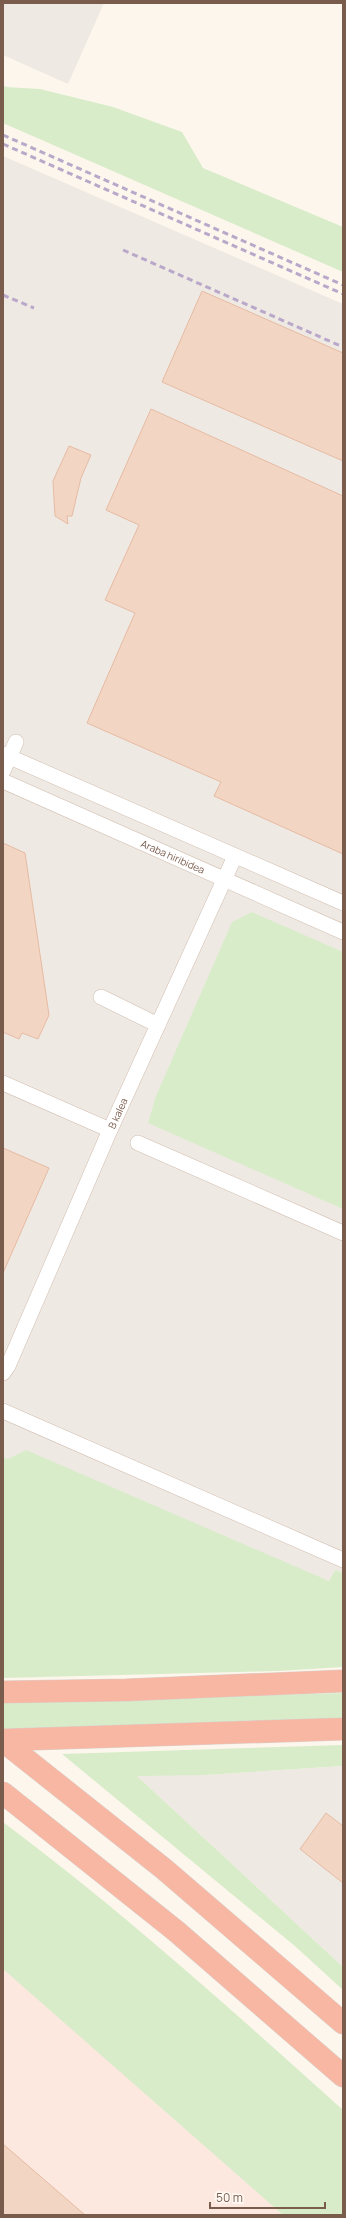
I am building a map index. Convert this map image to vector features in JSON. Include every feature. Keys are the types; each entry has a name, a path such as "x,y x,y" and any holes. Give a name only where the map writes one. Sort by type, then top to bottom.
{"highway":[{"path":"3,1692 126,1690 343,1681"},
{"path":"3,1741 343,1729"},
{"path":"3,1741 170,1874 343,2022"},
{"path":"3,1793 176,1931 343,2076"}],"street":[{"path":"3,771 6,756 16,742"},
{"path":"6,756 343,903"},
{"name":"Araba hiribidea","path":"3,781 343,932"},
{"name":"B kalea","path":"3,1373 8,1366 110,1130 235,856"},
{"path":"101,997 158,1025"},
{"path":"3,1083 110,1130"},
{"path":"138,1143 343,1233"},
{"path":"3,1411 343,1560"}],"shaded area":[{"path":"3,3 104,3 68,84 3,55"},
{"path":"3,156 343,304 343,1573 335,1570 329,1581 3,1457"},
{"path":"343,1766 343,1967 136,1775 205,1775"},
{"path":"3,1969 181,2123 283,2215 3,2215"}],"green space":[{"path":"3,85 6,87 40,89 113,107 182,132 203,168 343,227 343,272 3,123"},
{"path":"252,912 343,952 343,1209 148,1123 156,1096 232,922"},
{"path":"26,1450 329,1581 335,1570 343,1573 343,1667 278,1671 3,1678 3,1457 8,1459"},
{"path":"343,1693 343,1718 203,1724 3,1729 3,1703"},
{"path":"343,1745 342,1766 205,1775 137,1776 343,1967 343,1990 296,1947 62,1754"},
{"path":"3,1822 134,1926 343,2110 343,2215 283,2215 3,1969"}],"building":[{"path":"202,291 343,353 343,461 162,382"},
{"path":"151,409 343,496 343,854 214,796 221,782 87,723 135,613 105,600 139,525 106,510"},
{"path":"69,446 91,455 81,478 72,516 67,516 68,524 55,516 53,481"},
{"path":"3,843 25,853 49,1015 38,1039 22,1033 19,1039 3,1032"},
{"path":"3,1148 49,1168 3,1273"},
{"path":"326,1813 343,1826 343,1883 300,1849"},
{"path":"3,2144 85,2215 3,2215"}],"railway":[{"path":"3,135 343,285"},
{"path":"3,144 343,294"},
{"path":"123,250 343,347"},
{"path":"3,295 34,308"}]}
